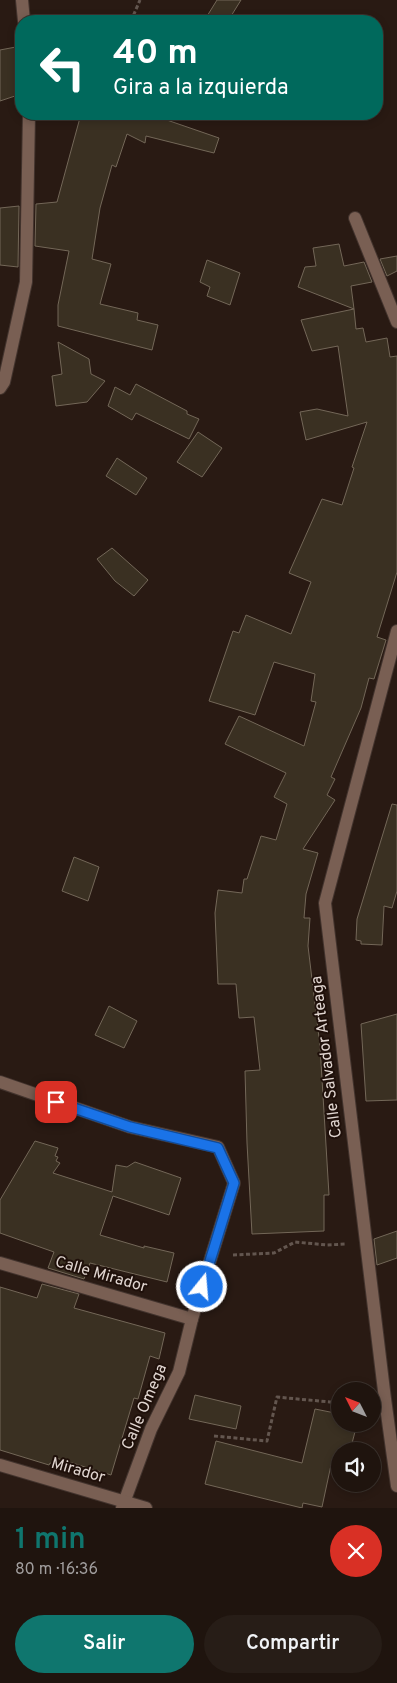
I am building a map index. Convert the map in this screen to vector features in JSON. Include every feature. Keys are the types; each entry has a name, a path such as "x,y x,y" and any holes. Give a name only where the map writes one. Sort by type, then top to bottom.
{"street":[{"path":"22,0 23,15"},
{"path":"0,388 4,382 26,282 29,120"},
{"path":"355,218 397,322"},
{"name":"Calle Salvador Arteaga","path":"397,631 325,902 397,1486"},
{"name":"Calle Omega","path":"0,1082 130,1127 218,1148 234,1183 192,1319 180,1372 151,1429 123,1505"},
{"name":"Calle Mirador","path":"0,1263 192,1319"},
{"name":"Mirador","path":"0,1465 123,1505 146,1508"}],"path":[{"path":"134,15 140,0"},
{"path":"212,1255 274,1253 295,1242 328,1245 366,1241"},
{"path":"214,1436 267,1440 278,1397 331,1403"}],"building":[{"path":"217,0 241,0 232,15 208,15"},
{"path":"15,47 15,96 0,101 0,50"},
{"path":"79,120 167,120 219,138 214,153 146,136 145,143 127,134 116,167 112,165 100,208 92,259 111,264 100,304 138,313 137,320 158,325 152,350 58,326 58,305 69,251 35,246 36,204 57,202"},
{"path":"19,206 18,267 0,265 0,208"},
{"path":"339,244 344,266 364,262 372,282 351,286 354,309 298,287 305,267 316,266 313,248"},
{"path":"397,256 397,271 387,276 380,259"},
{"path":"207,260 240,273 230,305 207,296 210,287 200,282"},
{"path":"354,309 356,329 363,328 366,342 387,338 390,357 397,356 397,572 377,637 386,640 374,679 369,678 361,708 331,777 335,779 327,795 335,800 303,849 318,853 306,894 304,918 310,918 308,946 320,1046 329,1195 324,1195 324,1231 252,1234 245,1071 260,1070 254,1017 239,1018 236,984 218,984 215,913 218,890 242,893 244,879 247,879 261,836 276,840 287,804 274,797 286,773 225,744 239,716 304,746 316,702 311,701 315,674 274,662 255,715 209,701 233,631 239,633 246,615 291,634 311,582 289,573 322,499 342,505 367,422 306,440 300,412 317,409 348,416 338,346 312,351 301,320"},
{"path":"58,342 89,359 91,374 105,381 87,402 56,406 52,376 62,374"},
{"path":"136,384 199,419 189,439 136,413 132,420 108,406 115,387 130,395"},
{"path":"198,432 222,448 202,477 177,462"},
{"path":"117,458 147,478 136,495 106,476"},
{"path":"112,548 148,580 134,596 115,581 97,559"},
{"path":"392,804 397,805 397,891 392,908 384,906 382,945 361,944 361,941 356,940 357,919"},
{"path":"74,857 99,867 88,901 62,891"},
{"path":"109,1006 137,1021 124,1048 95,1035"},
{"path":"397,1014 397,1100 366,1101 361,1024"},
{"path":"35,1141 58,1148 55,1156 58,1157 56,1161 60,1163 53,1173 112,1192 116,1165 127,1167 135,1162 181,1178 169,1215 113,1196 100,1235 144,1248 144,1246 174,1253 167,1282 90,1263 84,1279 48,1268 54,1252 0,1233 0,1200"},
{"path":"397,1231 397,1258 377,1265 374,1239"},
{"path":"42,1284 79,1294 74,1308 165,1333 159,1359 150,1356 138,1399 134,1398 111,1475 56,1458 54,1464 50,1463 49,1465 0,1450 0,1287 37,1298"},
{"path":"195,1395 241,1406 236,1429 189,1419"},
{"path":"315,1409 331,1412 331,1432 355,1432 352,1442 331,1442 331,1465 322,1507 303,1503 302,1508 205,1484 216,1441 302,1463"}],"route":[{"path":"56,1102 130,1127 218,1148 234,1183 202,1287"}]}
